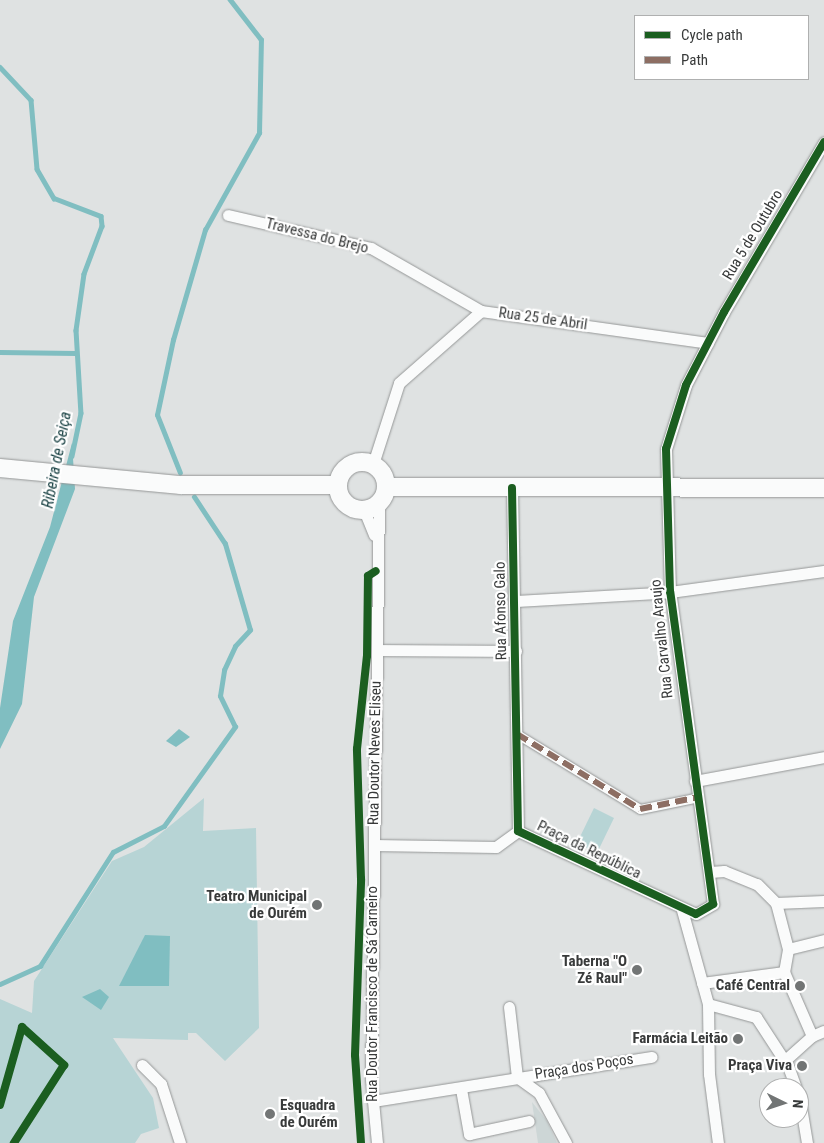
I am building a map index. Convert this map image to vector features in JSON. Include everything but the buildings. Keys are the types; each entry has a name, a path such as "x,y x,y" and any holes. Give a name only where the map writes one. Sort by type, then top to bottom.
{"main road":[{"path":"377,500 383,473 373,464 357,462 343,470 337,485 341,498 351,508 377,500 512,488 664,485 824,488"},
{"path":"0,468 86,478 182,485 337,485"}],"street":[{"name":"Rua 5 de Outubro","path":"708,343 824,142"},
{"name":"Travessa do Brejo","path":"228,215 370,248 481,311"},
{"name":"Rua 25 de Abril","path":"373,464 399,383 481,311 708,343"},
{"name":"Rua Carvalho Araujo","path":"682,910 696,914 713,904 670,592 664,485 666,449 686,385 708,343"},
{"name":"Rua Afonso Galo","path":"512,488 516,601 517,734"},
{"name":"Rua Doutor Neves Eliseu","path":"374,845 377,500"},
{"name":"Rua Doutor Neves Eliseu","path":"376,542 377,500"},
{"path":"516,601 670,592 824,571"},
{"path":"377,650 516,651"},
{"path":"517,734 640,809 698,797"},
{"name":"Praça da República","path":"517,734 518,831 682,910"},
{"path":"695,781 824,757"},
{"path":"374,845 496,847 518,831"},
{"name":"Rua Doutor Francisco de Sá Carneiro","path":"374,845 372,1101 377,1143"},
{"path":"710,872 724,871 757,884 776,903 788,949 784,972 812,1036"},
{"path":"776,903 824,900"},
{"path":"682,910 708,1004 709,1074 718,1143"},
{"path":"788,949 824,940"},
{"path":"702,984 784,972"},
{"path":"708,1004 756,1017 784,1061 792,1078"},
{"path":"509,1007 517,1078 539,1093 566,1143"},
{"path":"784,1061 812,1036 824,1031"},
{"name":"Praça dos Poços","path":"372,1101 461,1089 517,1078 652,1057"},
{"path":"142,1065 161,1084 178,1142"},
{"path":"461,1089 469,1134 529,1121"},
{"path":"804,1128 807,1143"}],"shaded area":[{"path":"204,798 203,831 256,828 259,1028 225,1061 196,1033 188,1033 188,1040 113,1038 153,1098 159,1128 141,1134 135,1143 0,1143 0,999 32,1013 34,981 112,861 144,847"},
{"path":"594,808 614,818 597,853 577,843"},
{"path":"532,1102 547,1121 557,1143 538,1143"}],"water":[{"path":"72,443 75,489 34,597 22,704 0,749 0,708 13,621 50,527"},
{"path":"179,729 190,737 176,747 166,741"},
{"path":"145,935 170,936 169,986 119,986"},
{"path":"100,989 109,997 101,1010 82,997"}],"waterway":[{"path":"180,473 157,415 173,340 205,230 259,133 261,40 230,0"},
{"name":"Ribeira de Seiça","path":"0,67 31,100 37,169 54,198 101,216 102,226 84,274 76,330 81,413 72,456"},
{"path":"0,352 76,353"},
{"path":"0,984 40,966 113,852 164,826 235,727 220,696 224,670 235,646 250,630 225,544 194,497"}],"marked path":[{"path":"517,734 640,809 699,797"}],"cycle path":[{"path":"512,488 518,831 696,914 713,904 670,592 666,449 686,385 724,312 824,142"},
{"path":"361,1143 355,1055 361,879 357,749 367,656 368,576 376,571"},
{"path":"0,1105 22,1027 64,1065 14,1143"}],"place":[{"name":"Teatro Municipal de Ourém","path":"317,905"},
{"name":"Taberna \"O Zé Raul\"","path":"637,970"},
{"name":"Café Central","path":"800,986"},
{"name":"Farmácia Leitão","path":"738,1039"},
{"name":"Praça Viva","path":"802,1066"},
{"name":"Esquadra de Ourém","path":"270,1114"}]}
